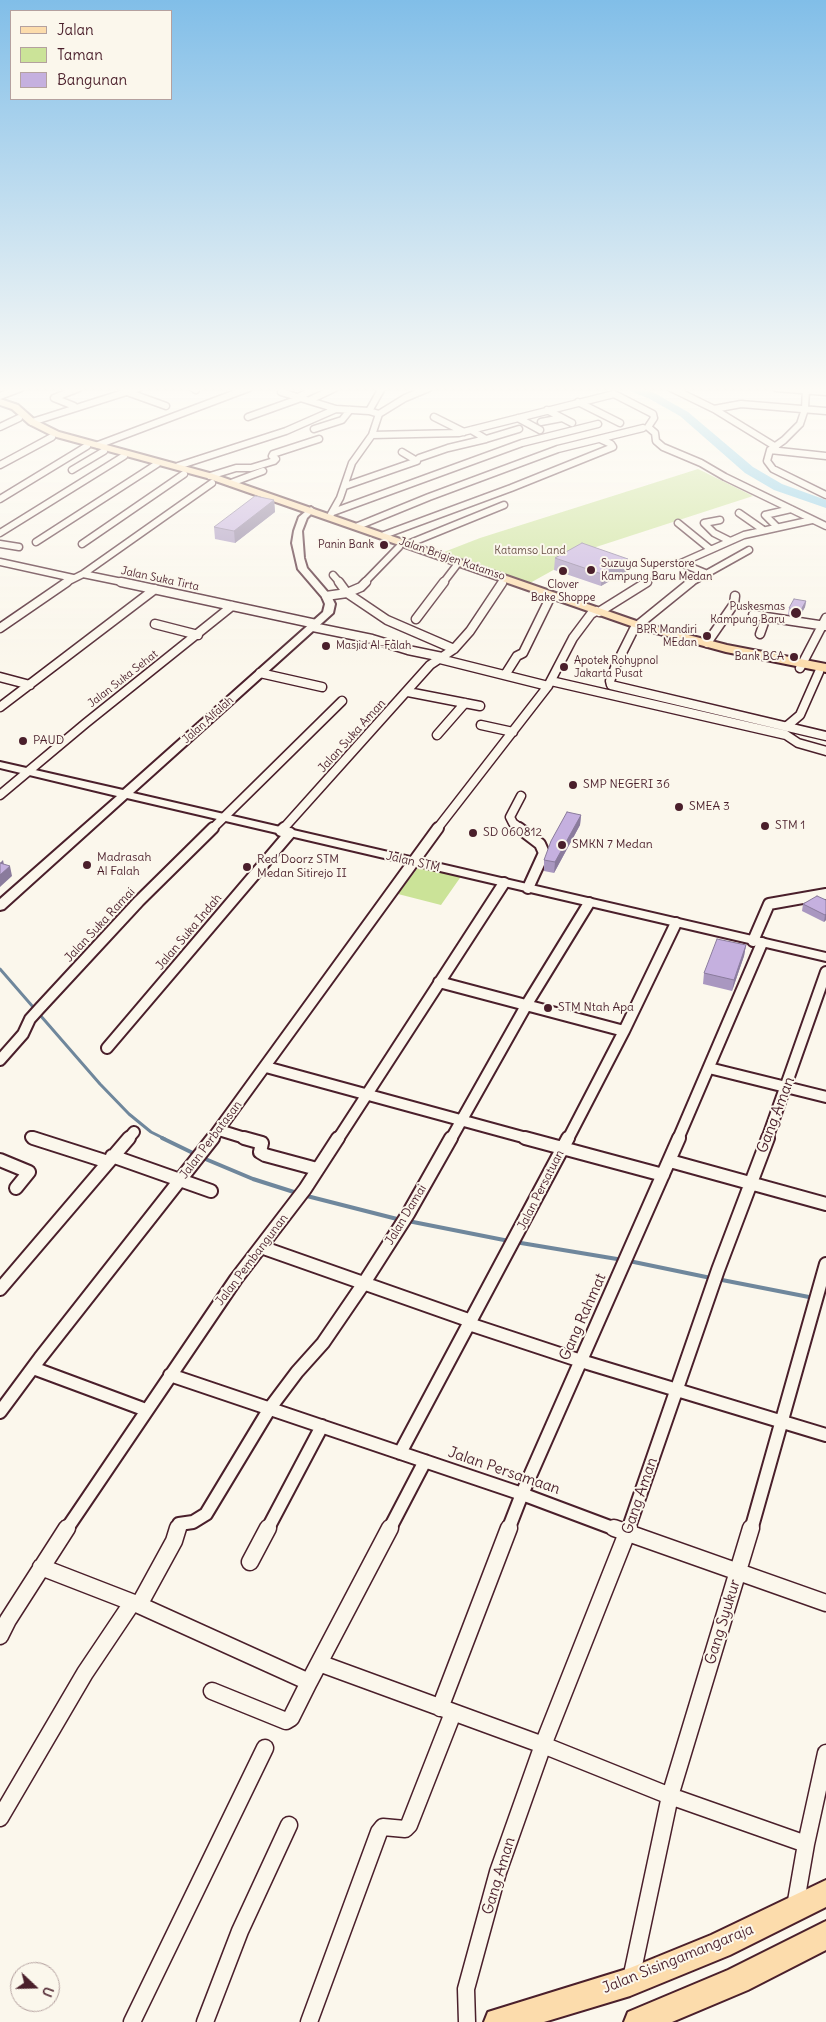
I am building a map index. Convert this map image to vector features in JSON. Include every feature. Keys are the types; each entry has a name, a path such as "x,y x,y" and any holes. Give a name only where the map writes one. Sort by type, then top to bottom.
{"main road":[{"name":"Jalan Brigjen Katamso","path":"219,482 404,545 574,606"},
{"name":"Jalan Brigjen Katamso","path":"227,482 308,512 331,514 456,566 548,600 595,612 711,650 823,670"},
{"name":"Jalan Brigjen Katamso","path":"636,627 801,666"},
{"name":"Jalan Sisingamangaraja","path":"498,2022 630,1982 720,1945 826,1893"},
{"path":"638,2022 738,1980 826,1935"}],"street":[{"path":"0,498 29,482"},
{"path":"0,533 87,482"},
{"path":"36,542 129,482"},
{"path":"82,544 164,482"},
{"path":"0,628 73,578 83,574 209,482"},
{"path":"331,514 346,482"},
{"path":"345,486 355,482"},
{"path":"331,514 416,482"},
{"path":"358,526 468,482"},
{"path":"384,535 522,482"},
{"path":"739,482 826,526"},
{"path":"798,482 826,495"},
{"path":"801,484 826,486"},
{"path":"308,512 301,520 298,530 299,558 303,569 326,596 347,593 362,587 404,545 504,505"},
{"path":"776,526 765,515 791,509"},
{"path":"739,513 762,529"},
{"path":"720,520 704,523 714,533 730,541"},
{"path":"705,573 682,563 710,549 762,529 812,520"},
{"path":"678,523 710,549"},
{"path":"0,544 19,547"},
{"path":"749,550 705,573 675,594 636,627 624,646 610,683 613,686 826,736"},
{"path":"0,562 73,578"},
{"path":"416,619 456,566"},
{"name":"Jalan Suka Tirta","path":"83,574 372,639 505,675 778,733 790,736 789,739 798,743 826,751"},
{"path":"333,575 347,593 387,620 454,649"},
{"path":"595,612 647,582"},
{"name":"Jalan Suka Aman","path":"285,832 430,665 454,649 470,631 502,584"},
{"path":"0,707 155,589"},
{"name":"Jalan Alfalah","path":"0,906 325,617 330,609 326,596"},
{"path":"707,643 734,604 736,596"},
{"path":"505,675 517,656 522,653 548,600"},
{"name":"Jalan Suka Sehat","path":"0,796 28,771 232,606"},
{"name":"Jalan Perbatasan","path":"0,1412 32,1368 219,1130 412,862 550,684 573,638 595,612"},
{"path":"753,615 825,623 801,666"},
{"path":"760,634 766,616"},
{"path":"155,624 198,634"},
{"path":"778,733 785,725 800,715 823,670"},
{"path":"260,673 322,687"},
{"path":"0,677 30,685"},
{"path":"408,692 480,706"},
{"name":"Jalan Suka Ramai","path":"0,1060 23,1034 30,1019 133,908 222,817 342,701"},
{"path":"437,734 465,702"},
{"path":"481,726 513,732"},
{"path":"798,743 806,731"},
{"name":"Jalan STM","path":"0,765 676,924 826,957"},
{"path":"521,796 510,817 513,822 540,844 544,853 528,888"},
{"name":"Jalan Suka Indah","path":"107,1048 285,832"},
{"name":"Jalan Pembangunan","path":"0,1636 41,1567 146,1410 261,1246 305,1189 365,1093 504,883"},
{"name":"Gang Rahmat","path":"309,2022 379,1832 383,1828 405,1829 409,1825 522,1494 623,1268 662,1175 670,1161 709,1068 758,942 769,904 826,894"},
{"name":"Jalan Damai","path":"136,1604 174,1540 179,1524 193,1522 206,1514 270,1408 297,1372 323,1343 364,1283 408,1214 527,1004 589,903"},
{"name":"Jalan Persatuan","path":"400,1453 520,1232 624,1031 676,924"},
{"name":"Gang Aman","path":"467,2022 466,1989 496,1881 544,1745 627,1533 718,1270 787,1086 826,972"},
{"path":"439,982 624,1031"},
{"path":"266,1066 662,1175"},
{"path":"709,1068 826,1097"},
{"path":"219,1130 262,1143 260,1152 265,1155 317,1169"},
{"path":"0,1288 134,1132"},
{"path":"31,1137 181,1179 210,1191"},
{"path":"0,1160 28,1172 16,1188"},
{"path":"670,1161 826,1204"},
{"path":"261,1246 470,1323 581,1361 826,1435"},
{"name":"Gang Syukur","path":"630,1982 670,1796 739,1572 826,1264"},
{"path":"32,1368 146,1410"},
{"name":"Jalan Persamaan","path":"170,1375 522,1494 826,1603"},
{"path":"250,1562 322,1426"},
{"path":"212,1690 286,1721 291,1718 425,1461"},
{"path":"41,1567 136,1604 309,1682"},
{"path":"0,1818 85,1673 136,1604"},
{"path":"319,1663 544,1745 670,1796 806,1844"},
{"path":"132,2022 265,1748"},
{"path":"795,1908 806,1844 826,1753"},
{"path":"205,2022 240,1931 290,1825"}],"green space":[{"name":"Katamso Land","path":"656,482 725,482 753,496 593,548 530,583 444,552 480,538"},
{"path":"420,865 462,875 441,905 398,894"}],"building":[{"path":"255,496 274,500 234,531 214,527"},
{"path":"582,543 628,559 602,574 555,558"},
{"path":"794,599 806,601 801,610 789,608"},
{"path":"567,812 581,815 555,862 544,860 551,841"},
{"path":"0,863 10,866 0,875"},
{"path":"817,896 826,900 825,915 803,904"},
{"path":"717,939 746,945 734,980 704,973"}],"waterway":[{"path":"770,482 826,504"},
{"path":"0,969 100,1084 129,1114 151,1132 165,1139"},
{"path":"162,1138 195,1154"},
{"path":"203,1158 253,1179 297,1193"},
{"path":"303,1195 401,1220"},
{"path":"408,1221 509,1241"},
{"path":"515,1242 623,1260"},
{"path":"629,1261 711,1278"},
{"path":"717,1279 814,1298"}],"place":[{"name":"Panin Bank","path":"384,545"},
{"name":"Suzuya Superstore Kampung Baru Medan","path":"591,570"},
{"name":"Clover Bake Shoppe","path":"563,571"},
{"name":"Puskesmas Kampung Baru","path":"796,613"},
{"name":"BPR Mandiri MEdan","path":"707,636"},
{"name":"Masjid Al-Falah","path":"326,646"},
{"name":"Bank BCA","path":"794,657"},
{"name":"Apotek Rohypnol Jakarta Pusat","path":"564,667"},
{"name":"PAUD","path":"23,741"},
{"name":"SMP NEGERI 36","path":"573,785"},
{"name":"SMEA 3","path":"679,807"},
{"name":"STM 1","path":"765,826"},
{"name":"SD 060812","path":"473,833"},
{"name":"SMKN 7 Medan","path":"562,845"},
{"name":"Madrasah Al Falah","path":"87,865"},
{"name":"Red Doorz STM Medan Sitirejo II","path":"247,867"},
{"name":"STM Ntah Apa","path":"548,1008"}]}
